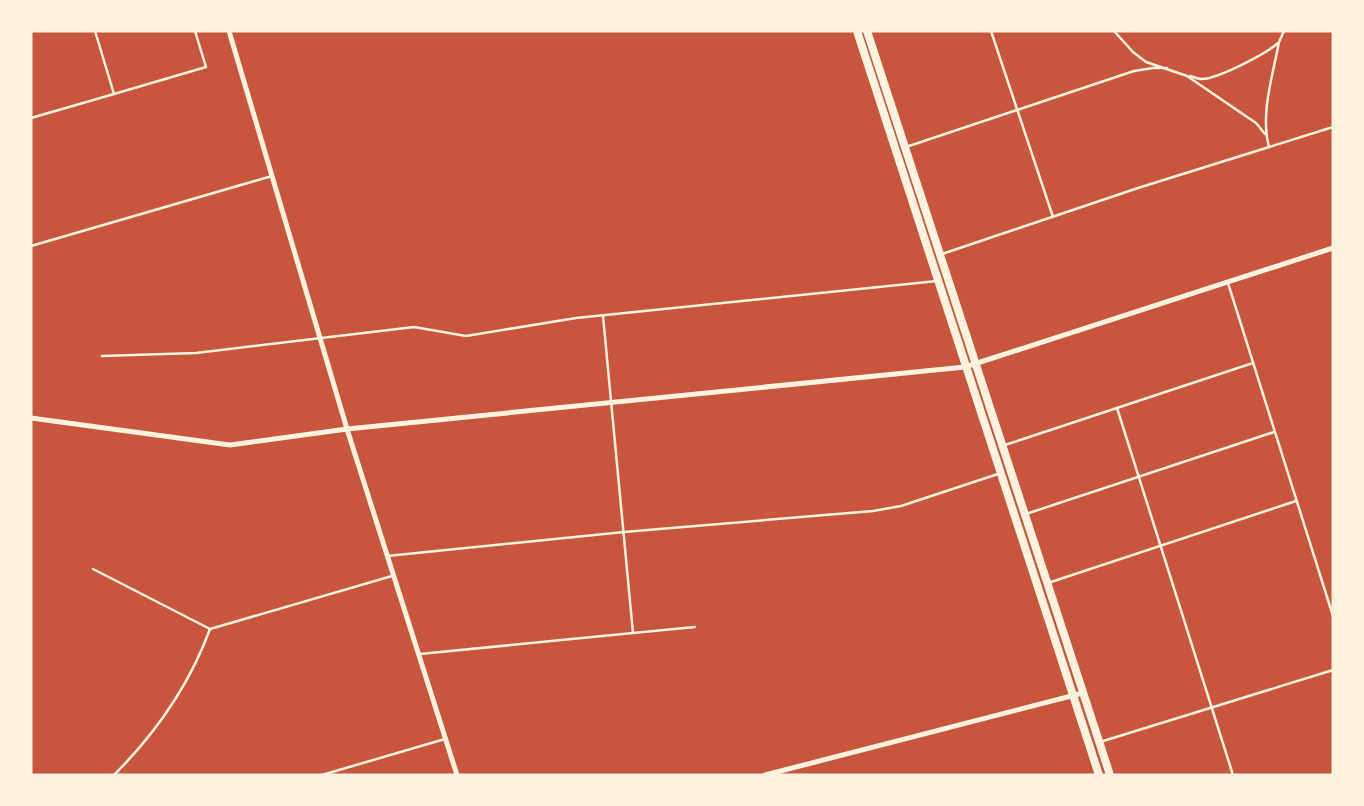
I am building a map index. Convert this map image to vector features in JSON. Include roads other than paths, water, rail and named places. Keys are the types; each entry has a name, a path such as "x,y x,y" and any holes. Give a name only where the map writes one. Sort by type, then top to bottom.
{"main road":[{"path":"857,31 1099,775"},
{"path":"867,31 1110,775"}],"street":[{"path":"229,31 347,429 457,775"},
{"path":"31,418 230,445 347,429 965,367 1333,248"},
{"path":"765,775 1083,693"}],"lane":[{"path":"95,31 114,94"},
{"path":"31,118 206,67 195,31"},
{"path":"991,31 1053,217"},
{"path":"1114,31 1133,52 1146,62 1186,76 1256,123 1265,134"},
{"path":"1269,147 1265,134 1265,120 1279,42 1284,31"},
{"path":"1186,76 1202,79 1212,77 1270,51 1279,42"},
{"path":"904,147 1134,71 1167,68"},
{"path":"939,254 1333,127"},
{"path":"31,246 272,176"},
{"path":"102,356 196,353 414,327 466,336 603,316 937,281"},
{"path":"1228,282 1333,616"},
{"path":"603,316 633,633"},
{"path":"1001,446 1253,363"},
{"path":"1117,408 1162,545 1233,775"},
{"path":"1024,515 1274,432"},
{"path":"388,556 624,532 873,511 901,506 1000,474"},
{"path":"1046,583 1296,501"},
{"path":"93,569 210,629 394,576"},
{"path":"418,654 695,627"},
{"path":"114,775 151,736 177,699 197,664 210,629"},
{"path":"1099,742 1333,670"},
{"path":"322,775 445,739"}]}
